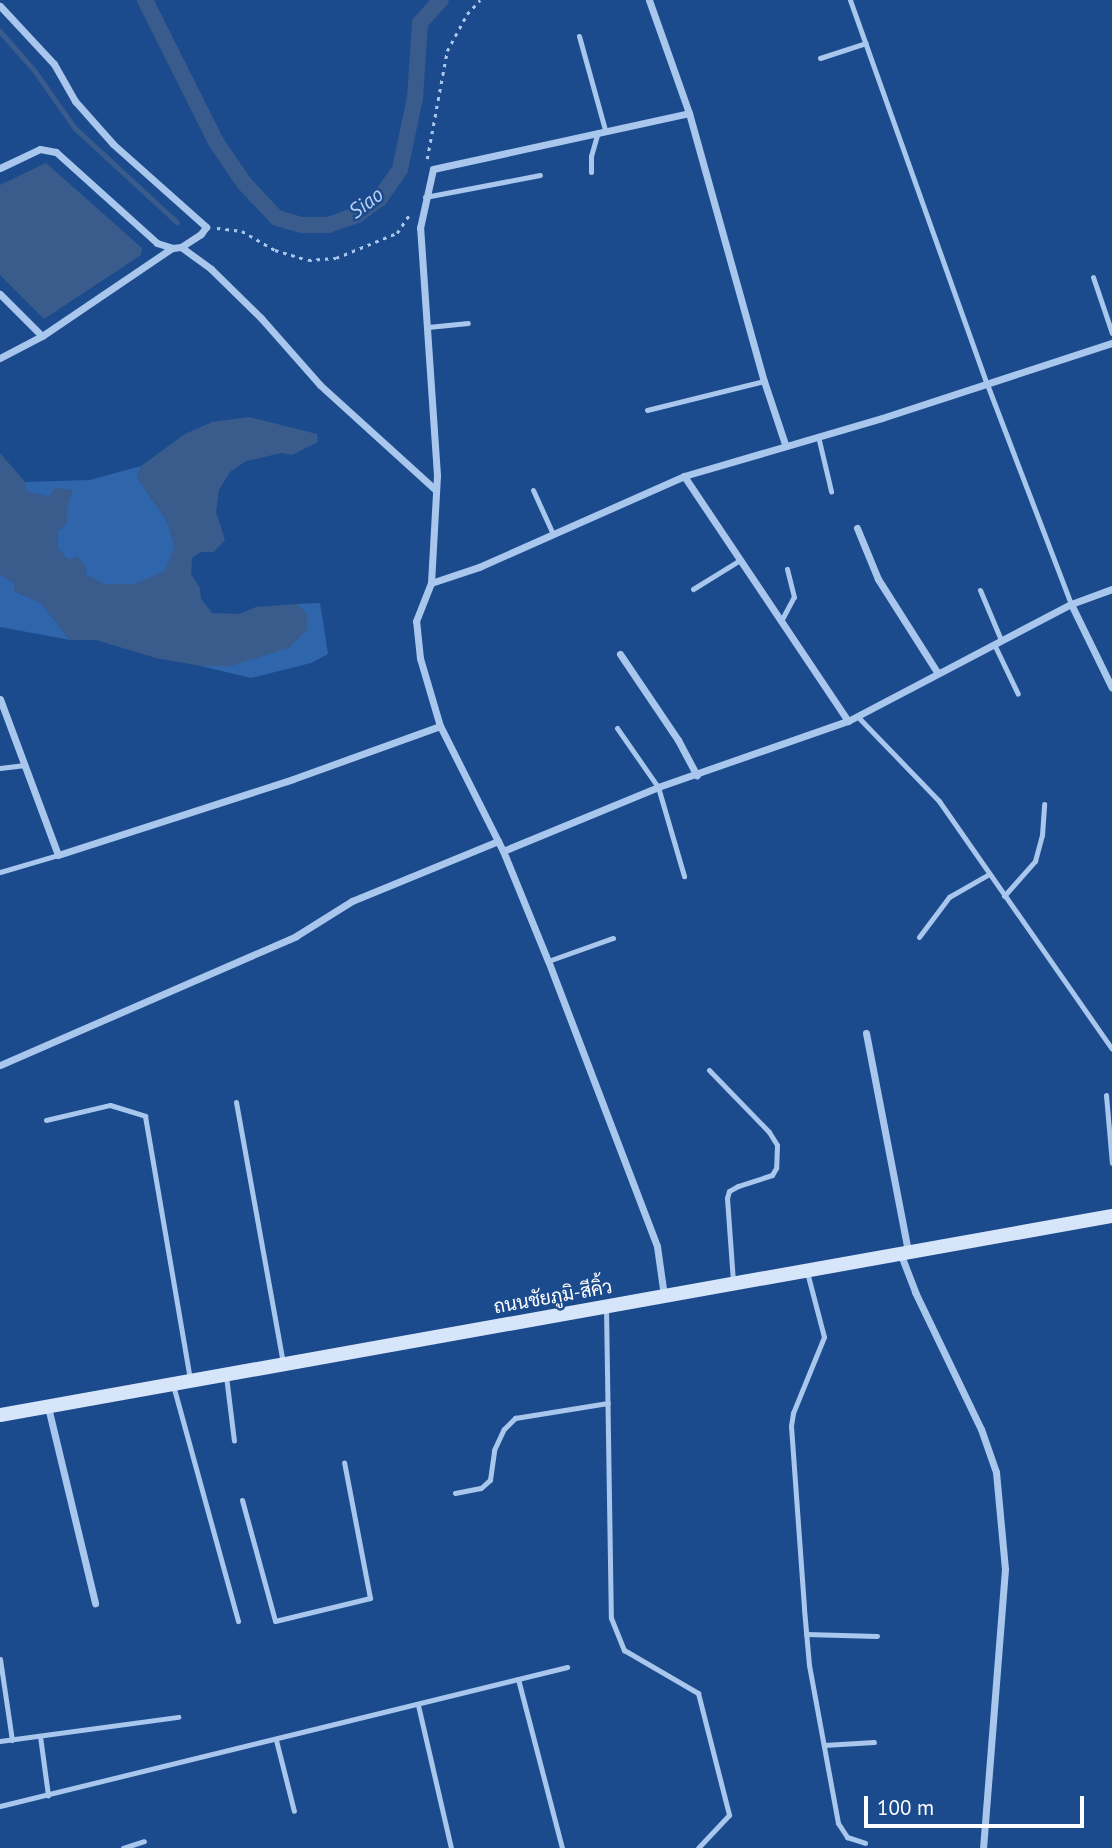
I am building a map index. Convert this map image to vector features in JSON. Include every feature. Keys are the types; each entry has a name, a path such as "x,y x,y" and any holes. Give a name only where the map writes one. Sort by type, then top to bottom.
{"main road":[{"name":"ถนนชัยภูมิ-สีคิ้ว","path":"0,1415 190,1378 807,1272 1112,1216"}],"street":[{"path":"649,0 689,113 764,381 785,444"},
{"path":"0,6 54,64 75,101 106,136 204,230 189,243 177,247 42,336 0,358"},
{"path":"664,1297 657,1246 548,961 503,852 440,726 420,658 416,621 431,583 436,490 420,228 433,169 689,113"},
{"path":"0,169 40,149 56,152 163,247 177,247 211,269 261,318 320,385 436,490"},
{"path":"0,294 42,336"},
{"path":"431,583 479,567 684,476 1112,343"},
{"path":"684,476 848,721"},
{"path":"858,528 878,579 937,672"},
{"path":"503,852 658,787 858,717 937,672 1072,604 1112,589"},
{"path":"1072,604 1101,670 1112,688"},
{"path":"620,654 678,740 697,775"},
{"path":"0,699 58,855 293,779 440,726"},
{"path":"0,1065 296,936 352,901 498,841"},
{"path":"866,1033 905,1254 915,1292 981,1429 996,1472 1005,1569 984,1848"},
{"path":"48,1406 95,1604"}],"lane":[{"path":"849,0 987,384 1072,604"},
{"path":"579,36 601,131 591,156 591,172"},
{"path":"820,58 866,43"},
{"path":"425,197 540,175"},
{"path":"1093,277 1112,333"},
{"path":"428,327 468,323"},
{"path":"647,410 764,381"},
{"path":"818,436 831,491"},
{"path":"533,490 553,534"},
{"path":"693,589 740,560"},
{"path":"781,621 794,597 787,569"},
{"path":"980,590 1018,694"},
{"path":"858,717 939,801 1112,1049"},
{"path":"617,728 658,787 684,876"},
{"path":"0,768 24,765"},
{"path":"1004,896 1035,861 1042,835 1044,804"},
{"path":"0,873 58,855"},
{"path":"919,937 949,897 989,874"},
{"path":"548,961 612,938"},
{"path":"709,1070 769,1132 777,1145 776,1168 772,1175 729,1191 727,1198 733,1285"},
{"path":"1106,1095 1112,1163"},
{"path":"236,1102 284,1363"},
{"path":"46,1119 110,1105 145,1115 190,1378"},
{"path":"807,1272 824,1337 796,1404 791,1426 806,1634 838,1823 847,1837 865,1843"},
{"path":"606,1307 611,1618 624,1650 698,1693 729,1815 698,1848"},
{"path":"225,1373 234,1441"},
{"path":"173,1382 238,1621"},
{"path":"455,1493 481,1488 490,1480 494,1450 504,1429 515,1418 608,1403"},
{"path":"242,1500 275,1621 370,1598 344,1462"},
{"path":"806,1634 877,1636"},
{"path":"0,1659 12,1740"},
{"path":"0,1806 567,1667"},
{"path":"518,1679 562,1848"},
{"path":"418,1705 451,1848"},
{"path":"0,1741 178,1717"},
{"path":"40,1736 48,1795"},
{"path":"276,1740 294,1811"},
{"path":"824,1745 874,1742"},
{"path":"123,1848 144,1841"}],"path":[{"path":"425,168 447,51 467,14 480,0"},
{"path":"204,230 242,231 275,250 308,260 336,258 397,233 415,207"}],"shaded area":[{"path":"46,163 142,248 141,255 44,319 0,275 0,185"},
{"path":"249,417 317,434 318,442 292,455 282,453 246,461 230,472 219,490 216,512 225,540 214,552 201,552 192,558 191,574 200,588 201,599 212,613 239,614 256,607 297,604 307,615 308,629 289,648 231,666 201,666 156,658 96,640 70,640 41,603 14,591 14,583 0,574 0,453 25,482 26,491 48,497 56,488 73,490 67,509 67,523 57,531 58,549 68,560 77,556 85,565 86,574 104,584 135,584 165,571 175,546 167,521 137,477 141,466 185,434 212,422"},
{"path":"141,466 137,477 167,521 175,546 166,572 135,584 104,585 86,574 85,565 68,560 58,549 57,531 67,523 67,509 48,497 25,491 25,482 90,480"},
{"path":"0,574 14,583 14,591 41,603 70,640 0,627"},
{"path":"320,603 328,654 311,663 251,678 201,666 231,666 307,615 297,604"}],"waterway":[{"name":"Siao","path":"145,0 216,142 244,183 277,218 302,225 328,225 357,215 380,198 400,169 415,98 420,23 441,0"},
{"path":"0,31 35,71 75,128 177,222"}]}
